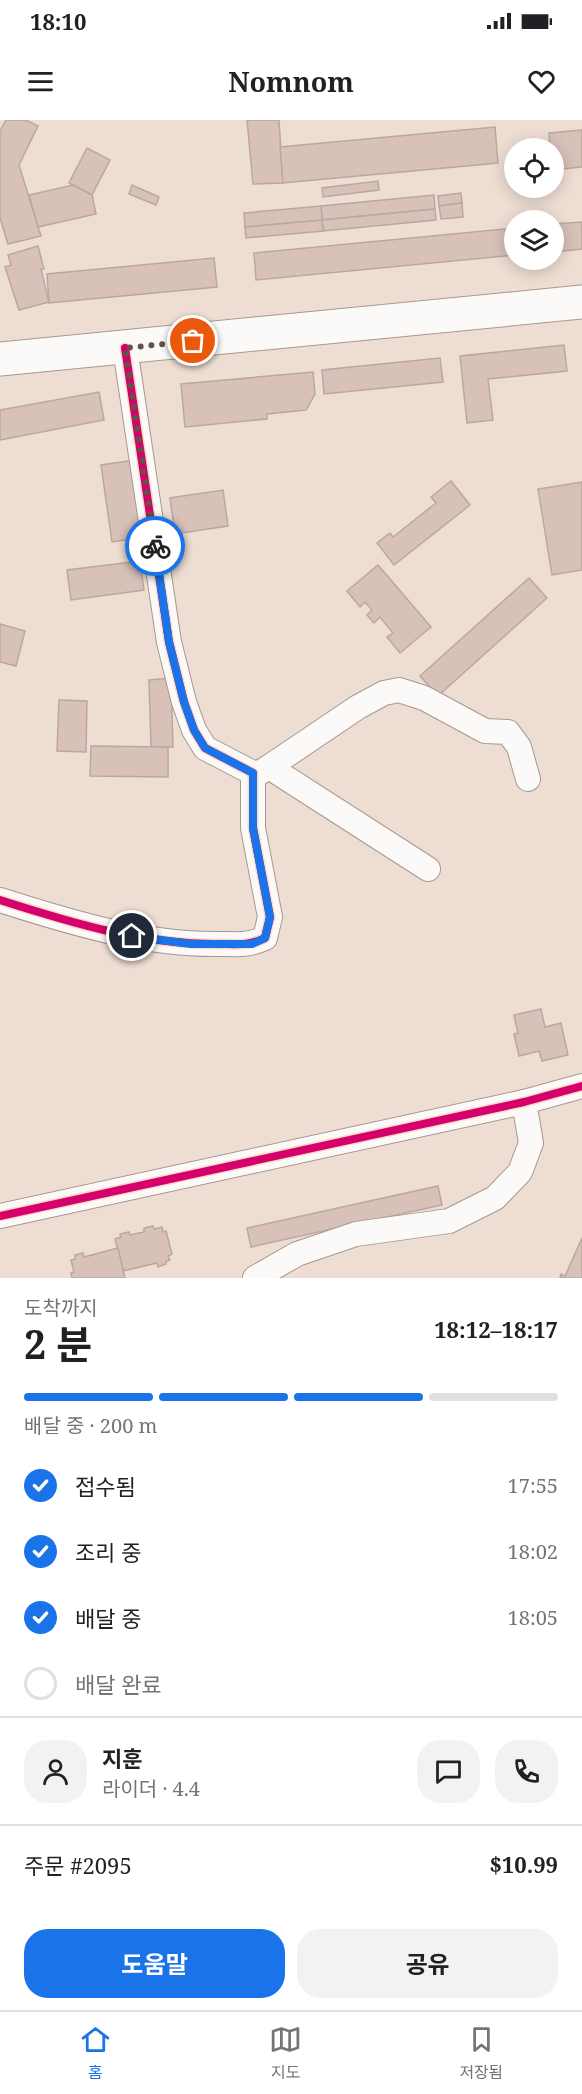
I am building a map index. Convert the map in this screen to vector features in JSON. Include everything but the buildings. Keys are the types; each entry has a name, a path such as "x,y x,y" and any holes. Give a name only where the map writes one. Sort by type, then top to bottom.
{"highway":[{"path":"0,359 582,302"}],"street":[{"path":"125,348 169,642 184,702 194,730 205,748 261,770 428,869"},
{"path":"0,900 113,934 191,944 252,944 265,938 270,917 253,828 261,770 358,707 384,693 399,690 424,698 485,731 508,732 519,747 528,779"},
{"path":"0,1216 524,1102 582,1086"},
{"path":"255,1278 297,1254 356,1234 449,1221 495,1198 520,1172 531,1143 524,1102"}],"cycle path":[{"path":"0,900 108,931 136,937 192,943 243,944 259,941 265,938 270,917 253,828 253,773 205,748 194,730 184,702 169,642 125,348"},
{"path":"0,1216 524,1102 582,1086"}],"way so far":[{"path":"155,546 125,348 193,341"}],"route":[{"path":"132,936 191,944 252,944 265,938 270,917 253,828 253,773 205,748 194,730 184,702 169,642 155,546"}]}
